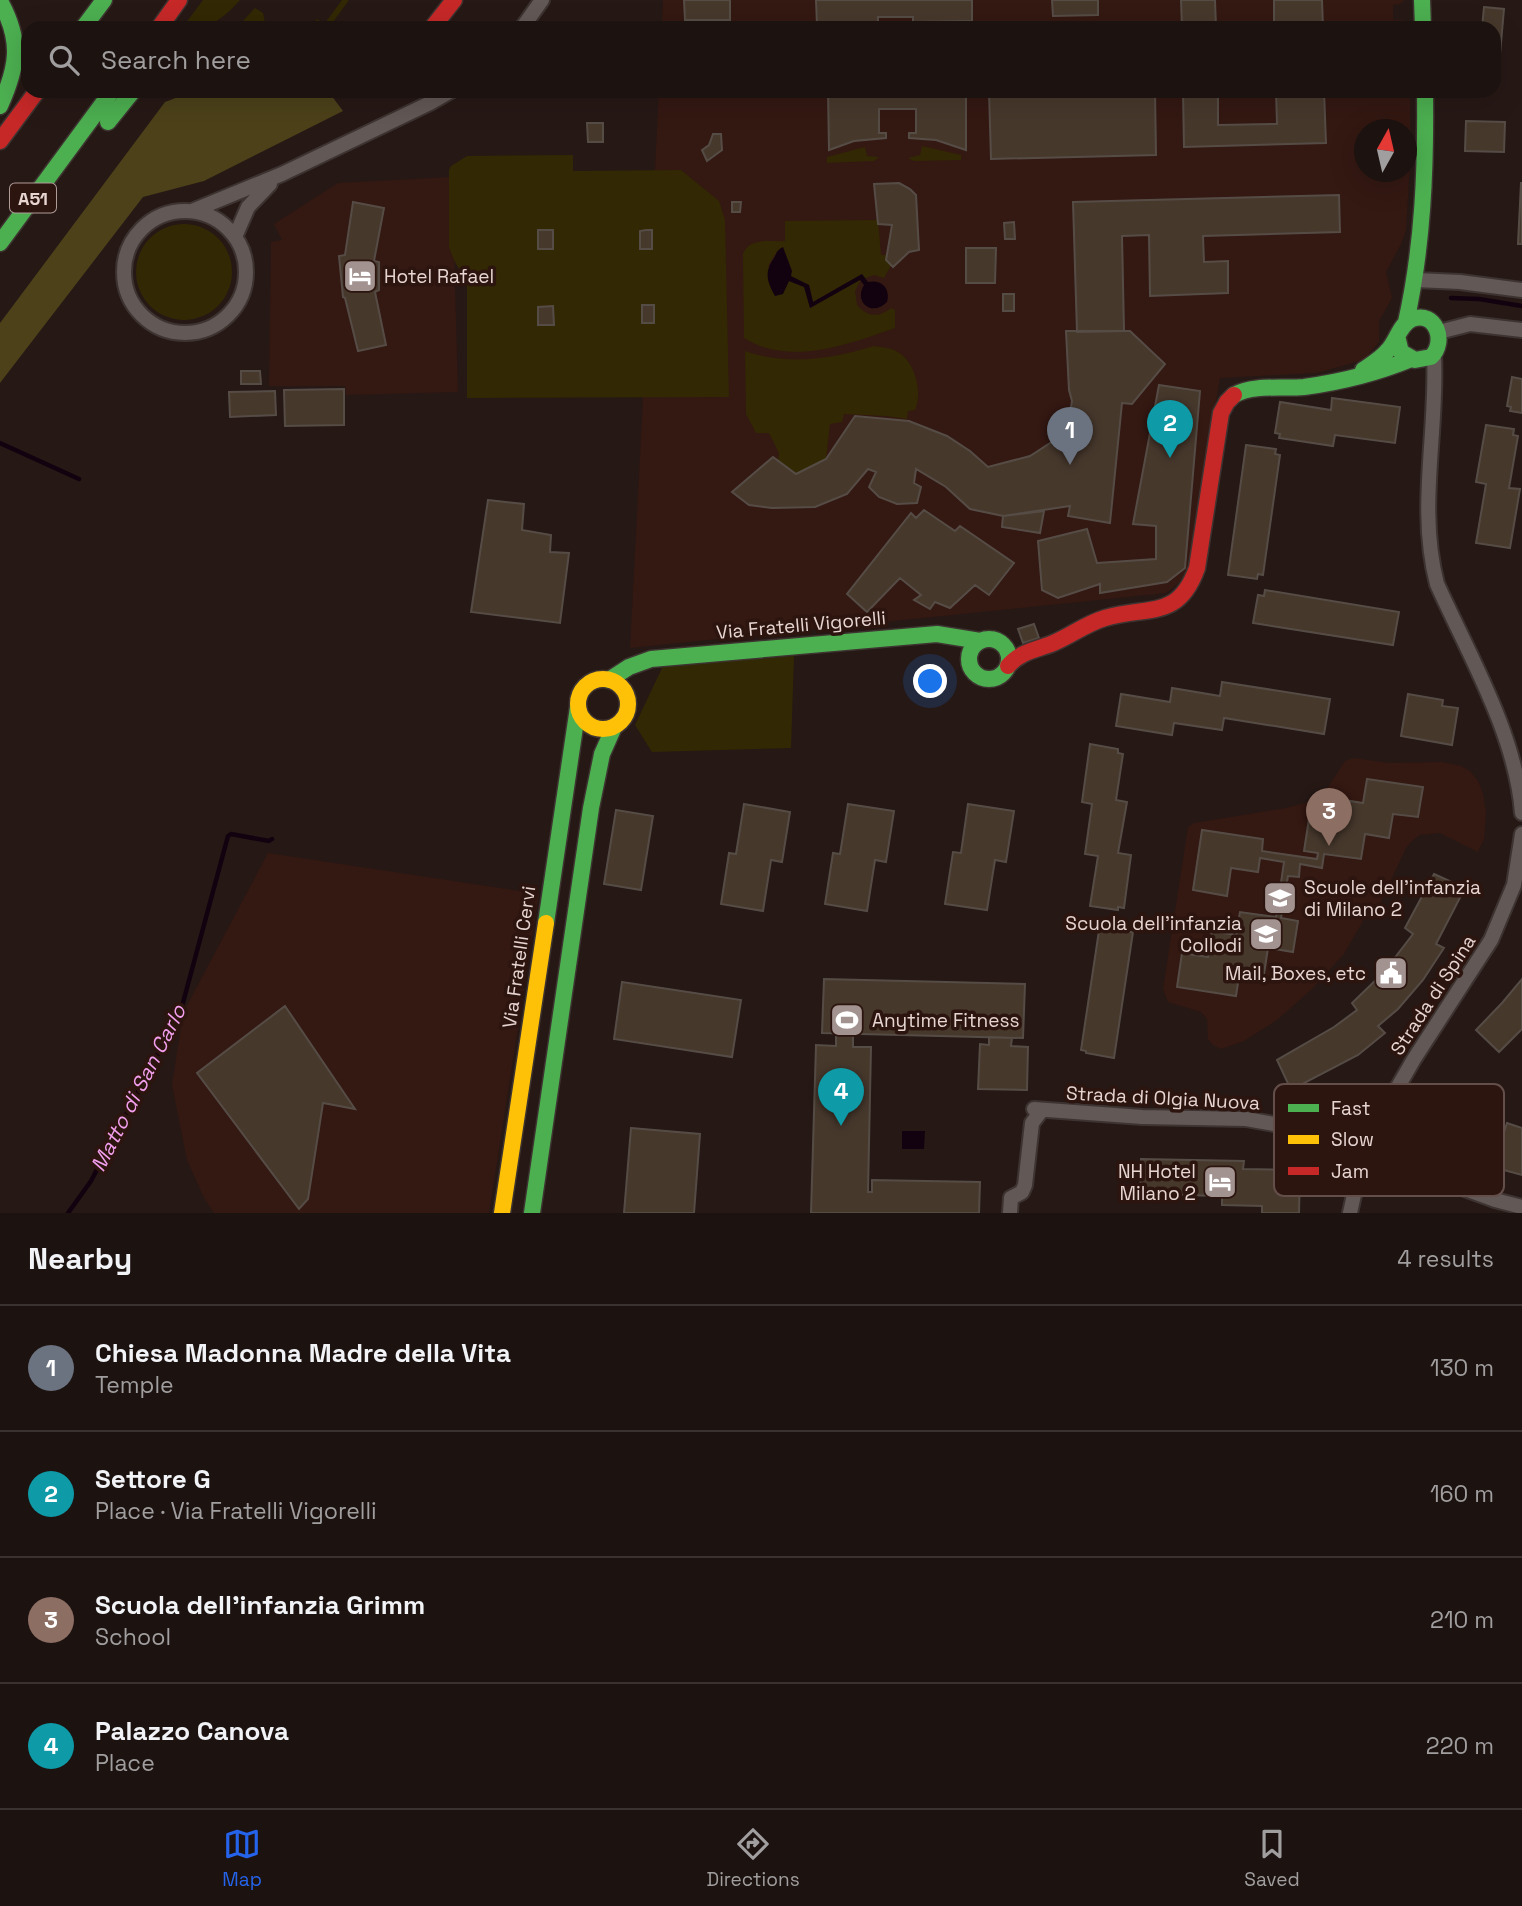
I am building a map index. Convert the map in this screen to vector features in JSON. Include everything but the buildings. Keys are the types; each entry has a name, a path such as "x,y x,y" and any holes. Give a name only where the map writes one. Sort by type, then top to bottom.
{"main road":[{"path":"88,21 104,0"},
{"path":"164,21 179,0"},
{"path":"438,21 454,0"},
{"path":"1422,0 1423,21"},
{"path":"0,1 12,22 17,39 12,78 0,106"},
{"path":"0,141 32,98"},
{"name":"A51","path":"0,243 107,98"},
{"path":"66,154 96,136 127,98"},
{"path":"1413,360 1399,348 1416,280 1423,208 1425,98"},
{"path":"950,636 965,648 973,673 987,679 999,677 1013,659 1026,652 1061,640 1104,618 1160,609 1179,598 1188,590 1197,568 1221,413 1226,402 1233,395 1249,389 1294,388 1346,379 1434,355 1440,342 1424,308 1416,280"},
{"path":"1346,379 1381,357 1402,329 1422,318 1435,327"},
{"name":"Via Fratelli Vigorelli","path":"609,680 636,663 656,658 936,634 981,641"},
{"path":"969,658 974,646 981,641 995,641 1004,648 1008,656 1007,666"},
{"path":"1004,648 1026,652"},
{"path":"628,700 622,687 609,680 597,680 585,687 578,707 588,725 601,730 614,727 628,712 628,700 635,680 656,658"},
{"name":"Via Fratelli Cervi","path":"502,1213 578,707"},
{"path":"532,1213 591,808 602,754 614,727"}],"street":[{"path":"527,21 542,0"},
{"path":"191,211 282,174 439,98"},
{"path":"236,237 248,207 258,194 282,174"},
{"path":"191,211 206,214 219,221 236,237 243,251 246,273 243,292 232,311 214,326 200,331 177,332 156,326 138,311 130,298 124,276 127,254 133,240 148,223 168,213 191,211"},
{"path":"1416,280 1460,282 1522,290"},
{"path":"1435,327 1471,324 1522,330"},
{"path":"1434,355 1428,515 1432,563 1437,584 1508,742 1519,785 1522,813"},
{"path":"1413,360 1424,375 1432,399"},
{"name":"Strada di Spina","path":"1400,1084 1491,940 1514,885 1522,834"},
{"name":"Strada di Olgia Nuova","path":"1010,1213 1011,1198 1022,1192 1025,1185 1032,1123 1038,1109 1247,1119 1274,1124"},
{"name":"Strada di Olgia Nuova","path":"1484,1196 1522,1208"}],"shaded area":[{"path":"203,0 240,0 216,21 187,21"},
{"path":"342,0 349,0 334,21 326,21"},
{"path":"663,0 1404,0 1393,5 1393,20 1403,21 662,21"},
{"path":"255,8 263,13 265,21 243,21"},
{"path":"176,98 333,98 343,111 204,181 143,197 0,383 0,323 165,102"},
{"path":"659,98 1410,98 1410,119 1354,119 1354,182 1409,182 1406,230 1386,272 1392,298 1379,321 1379,342 1364,360 1317,373 1220,378 1188,569 1178,584 1166,593 630,648"},
{"path":"922,146 961,155 961,160 914,161 908,158 920,155"},
{"path":"865,147 867,156 879,157 874,161 827,163 827,157"},
{"path":"573,155 573,171 681,170 719,201 725,220 729,397 467,398 467,276 458,267 449,247 449,170 467,156"},
{"path":"452,177 458,392 346,395 345,386 269,386 271,242 282,240 274,224 338,183"},
{"path":"878,220 881,255 888,255 894,260 884,278 874,275 865,278 862,274 813,302 809,285 790,277 778,250 768,266 789,281 805,287 810,308 861,279 855,291 857,305 873,315 891,308 895,310 895,328 839,346 800,352 762,347 744,338 743,254 750,245 785,241 785,221"},
{"path":"184,224 202,227 218,238 229,254 232,272 229,290 218,306 202,317 184,320 166,317 150,306 139,290 136,272 139,254 150,238 166,227"},
{"path":"783,247 792,271 791,276 809,285 813,302 862,274 868,282 881,283 884,286 888,293 887,302 876,308 866,306 861,297 864,285 860,280 810,308 804,287 789,281 783,294 775,296 769,283 768,270 777,252"},
{"path":"874,346 896,351 908,361 918,386 915,410 908,411 907,419 844,414 842,422 830,424 826,459 796,474 778,460 779,453 769,433 756,433 746,414 745,351 761,356 810,359"},
{"path":"794,656 791,748 652,752 635,725 663,666"},
{"name":"Scuole dell'infanzia di Milano 2","path":"1354,758 1389,763 1442,762 1470,771 1483,794 1486,813 1484,839 1478,852 1440,833 1420,835 1412,841 1406,848 1380,904 1371,907 1344,954 1311,990 1277,1020 1244,1041 1221,1049 1208,1039 1207,1019 1201,1012 1168,1002 1163,989 1188,827 1194,823 1286,808 1312,801 1328,787 1345,761"},
{"path":"268,853 539,894 489,1213 214,1213 204,1198 187,1160 172,1085 183,1013"},
{"path":"902,1131 925,1131 924,1149 902,1149"}],"waterway":[{"path":"1451,298 1479,299 1522,306"},
{"name":"Matto di San Carlo","path":"0,443 79,479"},
{"name":"Matto di San Carlo","path":"68,1213 91,1181 181,1010 228,836 231,834 269,841 272,839"}],"traffic: fast":[{"path":"88,21 104,0"},
{"path":"1422,0 1423,21"},
{"path":"0,1 12,29 15,54 11,78 0,106"},
{"path":"0,243 107,98"},
{"path":"108,122 127,98"},
{"path":"1406,322 1422,207 1425,98"},
{"path":"1363,370 1386,352 1404,325 1412,319 1420,317 1433,323 1438,336 1436,351 1431,357 1415,360 1401,352 1397,336"},
{"path":"1234,395 1259,388 1304,387 1332,382 1372,373 1411,359"},
{"path":"609,680 629,667 651,659 937,634 980,641"},
{"path":"989,639 1003,645 1009,659 1003,673 989,679 975,673 969,659 975,645 989,639"},
{"path":"546,923 578,707"},
{"path":"532,1213 591,808 602,754 614,727"}],"traffic: slow":[{"path":"603,679 621,686 628,704 621,722 603,729 585,722 578,704 585,686 603,679"},
{"path":"502,1213 546,923"}],"traffic: jam":[{"path":"164,21 179,0"},
{"path":"438,21 454,0"},
{"path":"0,141 32,98"},
{"path":"1008,666 1023,654 1058,641 1105,618 1160,608 1181,596 1197,568 1221,413 1234,395"}],"place":[{"name":"Hotel Rafael","path":"360,276"},
{"name":"Settore G","path":"1170,458"},
{"name":"Chiesa Madonna Madre della Vita","path":"1070,465"},
{"name":"Scuola dell’infanzia Grimm","path":"1329,846"},
{"name":"Scuole dell'infanzia di Milano 2","path":"1280,898"},
{"name":"Scuola dell’infanzia Collodi","path":"1266,934"},
{"name":"Mail, Boxes, etc","path":"1391,973"},
{"name":"Anytime Fitness","path":"847,1020"},
{"name":"Palazzo Canova","path":"841,1126"},
{"name":"NH Hotel Milano 2","path":"1220,1182"}]}
